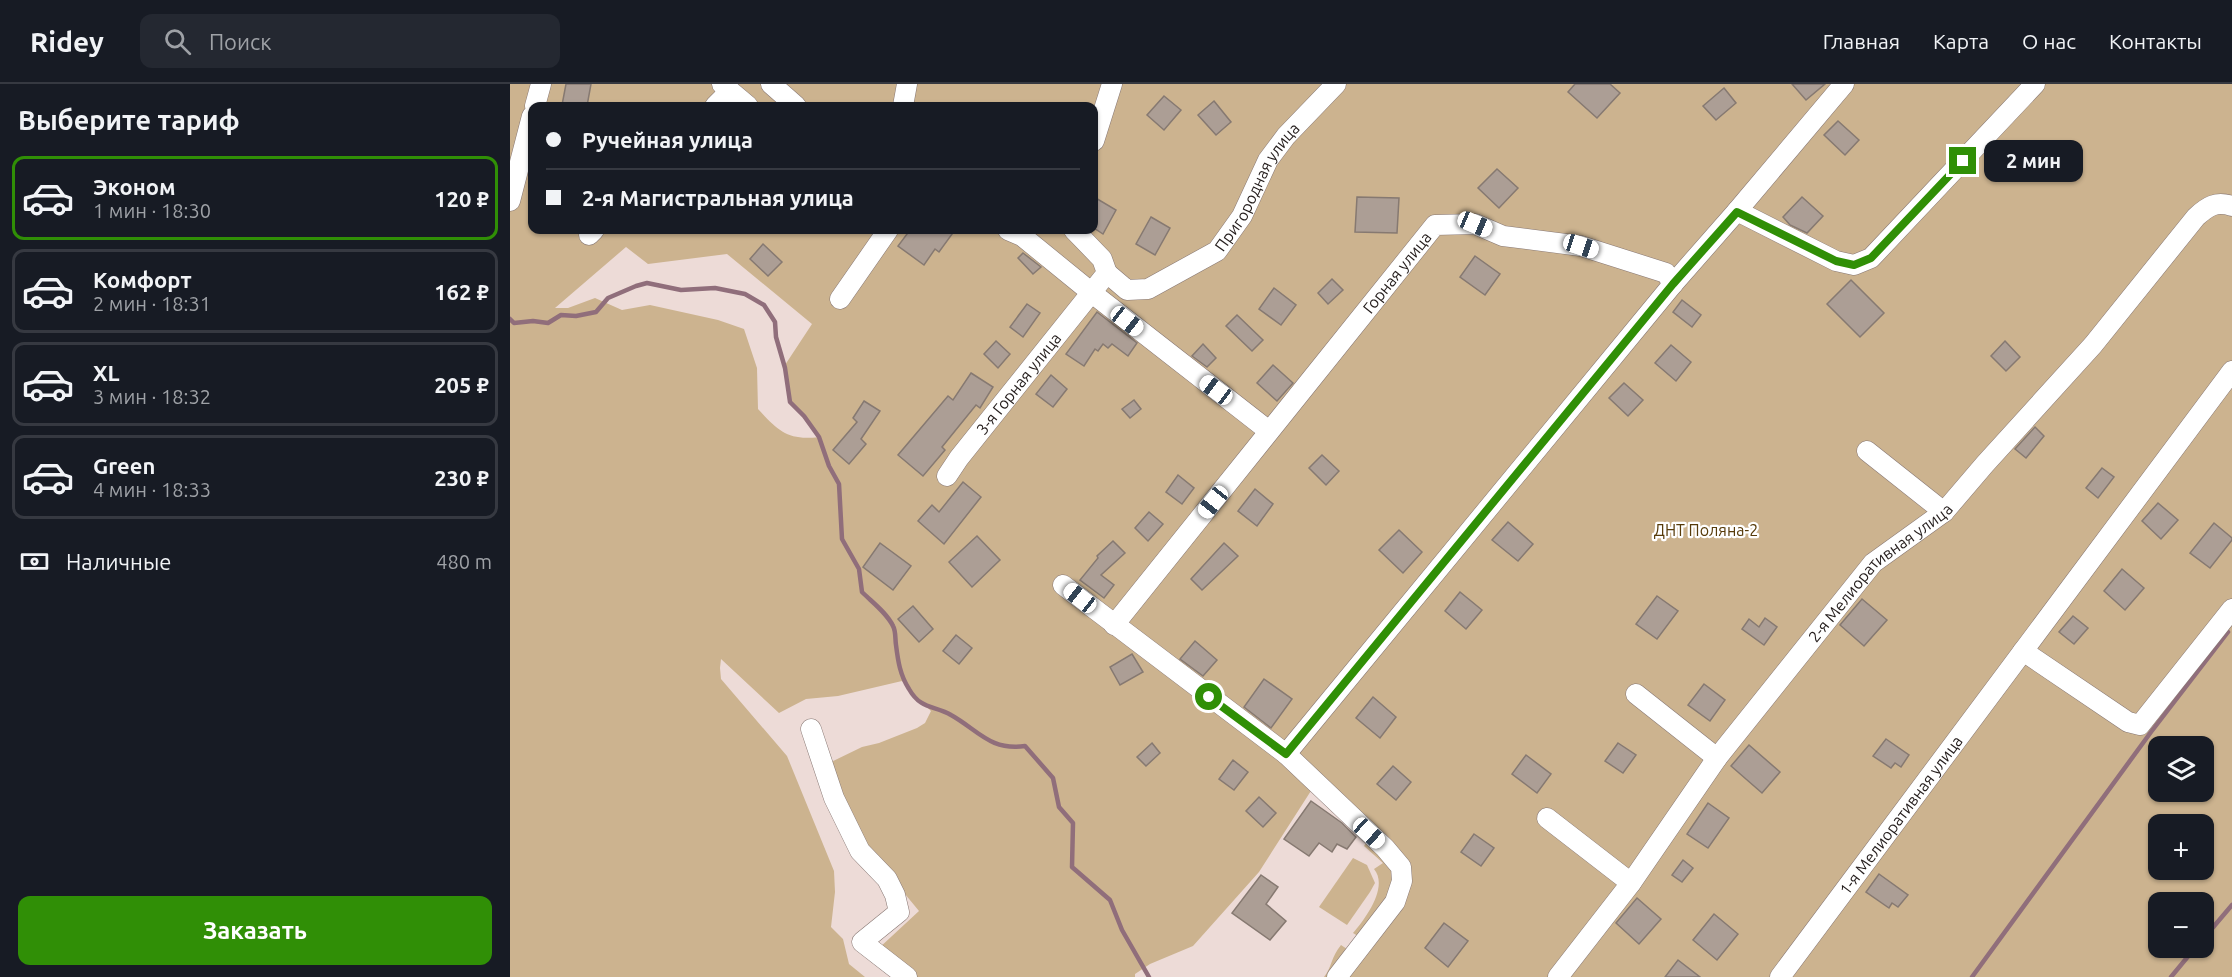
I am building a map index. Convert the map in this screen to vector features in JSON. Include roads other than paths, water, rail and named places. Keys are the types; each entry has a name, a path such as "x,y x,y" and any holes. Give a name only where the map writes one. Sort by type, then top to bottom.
{"street":[{"path":"536,102 541,84"},
{"path":"771,84 791,102"},
{"path":"904,102 907,84"},
{"path":"1098,128 1112,84"},
{"name":"Пригородная улица","path":"1107,273 1127,290 1148,289 1217,251 1242,216 1268,160 1287,136 1336,84"},
{"path":"1286,754 1673,284 1737,212 1844,84"},
{"path":"1737,212 1836,261 1854,265 1871,258 2035,84"},
{"path":"717,102 726,88 743,102"},
{"path":"510,201 528,131"},
{"name":"2-я Мелиоративная улица","path":"1558,977 1631,883 1717,758 1873,563 1944,512 2093,345 2196,217 2207,207 2220,203 2232,206"},
{"name":"Горная улица","path":"1114,625 1435,225 1475,224 1503,236 1581,246 1666,273 1673,284"},
{"path":"840,299 885,234"},
{"path":"1017,234 1269,431"},
{"path":"1078,234 1102,259 1107,273"},
{"name":"3-я Горная улица","path":"947,476 1107,273"},
{"name":"1-я Мелиоративная улица","path":"1780,977 2232,371"},
{"path":"1867,451 1944,512"},
{"path":"1062,585 1286,754 1385,848 1401,867 1400,892 1389,912 1337,977"},
{"path":"2023,651 2128,722 2140,725 2232,609"},
{"path":"1636,694 1717,758"},
{"path":"811,729 834,798 860,850 887,879 895,895 899,912 862,942 907,977"},
{"path":"1547,818 1631,883"}],"waterway":[{"path":"510,319 514,323 533,321 548,323 561,315 576,316 596,312 608,298 647,283 681,290 715,288 745,294 764,305 775,322 790,402 804,416 819,437 829,466 839,484 842,539 859,569 862,592 883,612 894,628 901,673 906,684 918,701 951,715 985,738 1002,745 1025,746 1053,778 1059,807 1073,823 1072,867 1110,900 1122,930 1149,977"},
{"path":"1972,977 2151,732 2228,632"},
{"path":"2214,926 2232,905"},
{"path":"2171,977 2187,958"}],"park label":[{"name":"ДНТ Поляна-2","path":"1706,530"}]}
